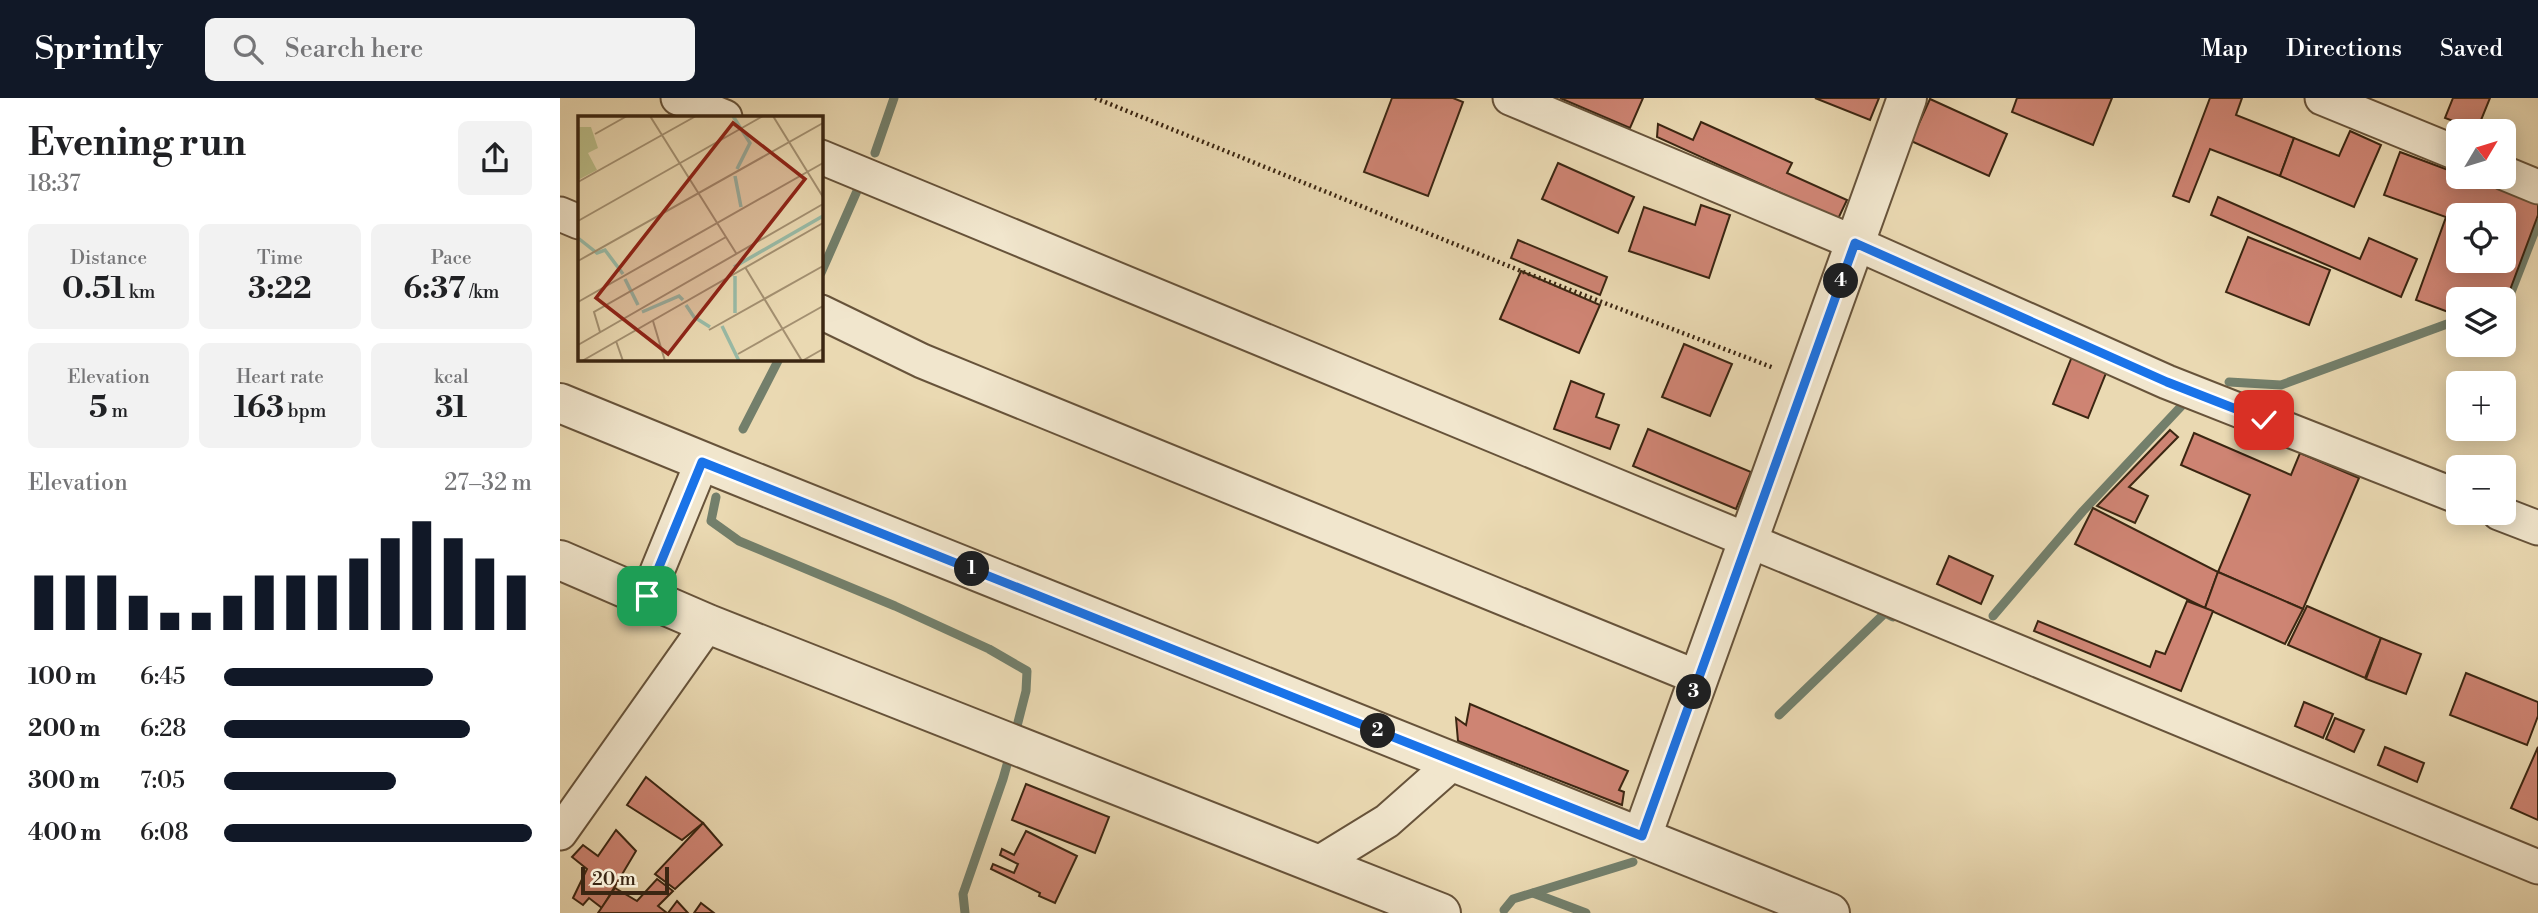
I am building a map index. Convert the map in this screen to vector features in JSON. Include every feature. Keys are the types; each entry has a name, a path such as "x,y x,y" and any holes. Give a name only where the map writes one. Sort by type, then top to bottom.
{"street":[{"path":"678,98 723,116"},
{"path":"1510,98 1855,243 2167,382 2446,492"},
{"path":"1642,836 1907,98"},
{"path":"2322,98 2446,150"},
{"path":"822,157 2538,867"},
{"path":"2516,178 2538,187"},
{"path":"560,214 578,222"},
{"path":"822,313 922,361 1699,678"},
{"path":"560,403 1830,913"},
{"path":"647,596 702,462"},
{"path":"2516,520 2538,528"},
{"path":"560,560 708,624 1441,913"},
{"path":"560,833 708,624"},
{"path":"1317,864 1387,821 1455,761"}],"path":[{"path":"1096,98 1521,271 1805,380"}],"building":[{"path":"1392,98 1453,98 1463,102 1428,196 1364,172"},
{"path":"1560,98 1643,98 1630,128"},
{"path":"1815,98 1879,98 1870,120"},
{"path":"2017,98 2112,98 2093,145 2012,112"},
{"path":"2210,98 2242,98 2236,115 2294,138 2280,176 2210,149 2189,202 2173,196"},
{"path":"2453,98 2490,98 2481,119 2445,118"},
{"path":"1930,99 2007,134 1989,176 1911,141"},
{"path":"1701,122 1792,163 1787,173 1847,200 1838,219 1657,137 1658,124 1693,140"},
{"path":"2350,131 2381,145 2354,207 2280,176 2294,138 2339,156"},
{"path":"2400,152 2446,169 2446,189 2500,189 2538,203 2538,215 2511,287 2446,287 2446,311 2416,300 2446,217 2384,195"},
{"path":"1558,163 1634,197 1618,233 1542,199"},
{"path":"2218,197 2360,259 2369,238 2417,259 2401,297 2211,215"},
{"path":"1701,205 1730,215 1709,278 1629,251 1644,207 1695,225"},
{"path":"2248,237 2330,270 2309,325 2226,292"},
{"path":"1518,240 1607,277 1600,295 1511,258"},
{"path":"1521,271 1600,305 1579,353 1500,319"},
{"path":"1684,344 1732,364 1710,416 1662,397"},
{"path":"2073,354 2108,368 2088,418 2053,404"},
{"path":"1571,381 1604,394 1596,417 1619,425 1610,449 1554,429"},
{"path":"1648,429 1751,472 1736,509 1633,466"},
{"path":"2170,430 2178,437 2129,487 2148,496 2135,523 2097,506"},
{"path":"2194,433 2291,475 2300,453 2359,478 2303,609 2218,572 2250,495 2181,465"},
{"path":"2093,508 2218,572 2205,608 2075,544"},
{"path":"1949,556 1993,576 1981,604 1937,584"},
{"path":"2218,572 2303,609 2285,644 2205,608"},
{"path":"2187,601 2213,611 2181,691 2034,631 2038,621 2150,667 2156,651 2165,654"},
{"path":"2307,606 2381,638 2365,678 2288,645"},
{"path":"2381,638 2421,654 2406,694 2366,679"},
{"path":"2466,673 2538,702 2538,716 2527,745 2450,715"},
{"path":"2304,702 2333,714 2323,738 2295,726"},
{"path":"1470,704 1628,771 1619,790 1624,792 1622,805 1458,741 1456,718 1466,725"},
{"path":"2335,718 2364,730 2354,752 2326,739"},
{"path":"2385,747 2424,763 2417,782 2378,765"},
{"path":"2538,747 2538,820 2511,808"},
{"path":"646,777 703,823 682,840 627,805"},
{"path":"1026,784 1109,817 1095,853 1012,820"},
{"path":"703,823 722,845 675,889 655,874"},
{"path":"616,830 636,851 602,908 589,898 583,905 573,898 587,869 572,857 583,845 598,856"},
{"path":"1026,831 1077,856 1055,903 991,869 993,864 1014,873 1018,864 1000,855 1002,849 1014,855"},
{"path":"657,879 673,891 658,906 667,913 598,913 615,888 637,901"},
{"path":"677,901 688,913 668,913"},
{"path":"701,903 714,913 694,913"}],"waterway":[{"path":"875,153 894,98"},
{"path":"822,271 857,191"},
{"path":"2513,287 2538,223"},
{"path":"2229,382 2281,385 2446,324"},
{"path":"743,429 778,360"},
{"path":"1993,616 2083,511 2188,399"},
{"path":"716,497 711,521 739,541 895,606 989,649 1027,671 1026,691 1015,734"},
{"path":"1779,715 1885,613 1893,617"},
{"path":"965,913 963,894 1010,754"},
{"path":"1504,910 1513,899 1633,862"},
{"path":"1533,893 1586,913"}],"route":[{"path":"647,596 702,462 1642,836 1855,243 2167,382 2264,420"}]}
